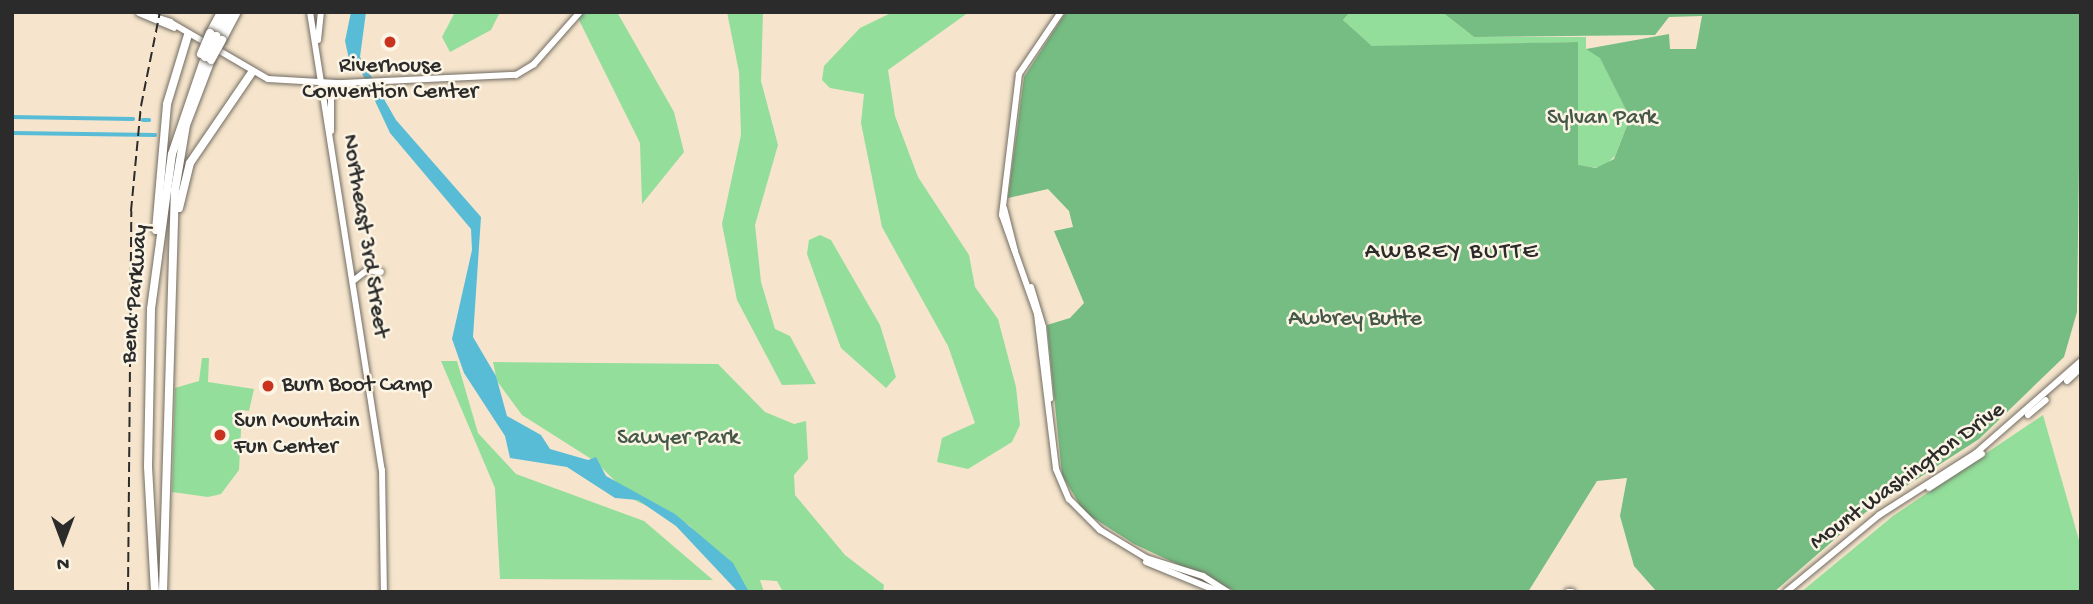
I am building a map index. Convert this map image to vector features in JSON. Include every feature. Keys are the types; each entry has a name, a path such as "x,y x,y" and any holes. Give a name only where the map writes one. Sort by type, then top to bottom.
{"highway":[{"path":"206,57 216,36 220,12"},
{"name":"Bend Parkway","path":"153,592 150,513 151,309 178,125 206,57 229,12"},
{"name":"Bend Parkway","path":"216,36 237,12"},
{"path":"151,309 167,104 188,35"},
{"name":"Bend Parkway","path":"165,592 163,573 171,295 179,158 206,57"},
{"path":"171,295 187,171 252,72"}],"main road":[{"path":"139,12 177,28 252,72 279,83 355,85"},
{"name":"Northeast 3rd Street","path":"310,12 386,511 384,592"},
{"path":"317,49 321,12"},
{"path":"322,84 339,88 380,78 516,75 534,64 580,12"},
{"path":"1061,12 1019,74 1003,206 1006,238 1037,314 1051,436 1069,499 1146,562 1220,592"},
{"path":"330,138 331,97 339,88"},
{"path":"353,281 375,262"},
{"path":"358,274 381,272"},
{"name":"Mount Washington Drive","path":"1788,592 1880,516 1976,453 2081,361"},
{"name":"Mount Washington Drive","path":"1788,592 1880,519 1982,454 2081,368"},
{"path":"1125,547 1228,592"}],"green space":[{"path":"455,12 500,12 491,30 450,52 442,37"},
{"path":"575,12 617,12 674,112 684,152 642,204 640,143"},
{"path":"727,12 763,12 761,81 778,145 755,225 761,282 775,329 790,336 816,384 782,385 737,300 722,224 741,135 739,72"},
{"path":"893,12 969,12 888,70 895,116 918,177 969,255 975,287 998,319 1016,387 1020,425 1012,442 968,469 937,462 942,438 975,423 948,346 882,227 861,123 864,94 830,88 822,80 824,66 860,28"},
{"name":"Awbrey Butte","path":"1066,12 1350,12 1343,20 1372,46 1578,42 1578,165 1596,168 1614,159 1630,118 1600,58 1586,49 1669,34 1670,49 1696,49 1702,16 1669,17 1655,35 1474,37 1442,12 2081,12 2077,312 2064,357 1979,439 1866,512 1774,592 1657,592 1634,566 1620,516 1627,478 1597,481 1528,592 1237,592 1134,544 1084,512 1062,475 1047,325 1070,318 1084,303 1054,231 1073,227 1069,211 1048,189 1008,198 1024,77"},
{"name":"Sylvan Park","path":"1350,12 1442,12 1474,37 1586,37 1586,49 1596,49 1630,118 1615,156 1602,168 1578,166 1577,42 1373,47 1343,20"},
{"path":"820,235 831,240 880,325 896,377 886,388 841,348 807,254 809,240"},
{"name":"Sun Mountain Fun Center","path":"202,358 209,358 208,382 254,389 249,411 242,410 239,470 221,494 208,497 172,492 175,388 199,381"},
{"name":"Sawyer Park","path":"441,361 457,361 478,433 516,474 644,521 713,580 500,579 495,488"},
{"name":"Sawyer Park","path":"493,362 718,364 765,412 794,424 806,421 808,459 794,475 795,495 845,555 884,585 883,592 783,592 777,581 760,580 764,592 749,592 689,525 634,500 596,462 522,415 497,381"},
{"path":"2043,415 2081,547 2081,592 1801,592 1893,516"}],"water":[{"path":"351,12 366,12 360,57 396,120 481,217 473,337 496,376 507,416 541,435 550,449 588,460 596,457 606,476 675,514 733,563 749,592 738,592 676,526 638,500 615,498 567,467 510,458 505,436 464,373 452,339 472,250 471,229 390,133 361,71 350,64 345,41"}],"waterway":[{"path":"12,117 133,119"},
{"path":"143,120 149,120"},
{"path":"12,133 155,135"}],"railway":[{"path":"128,592 131,211 141,106 160,12"}],"place":[{"name":"Riverhouse Convention Center","path":"390,42"},
{"name":"Burn Boot Camp","path":"268,386"},
{"name":"Sun Mountain Fun Center","path":"220,435"}],"district":[{"name":"AWBREY BUTTE","path":"1452,253"}]}
